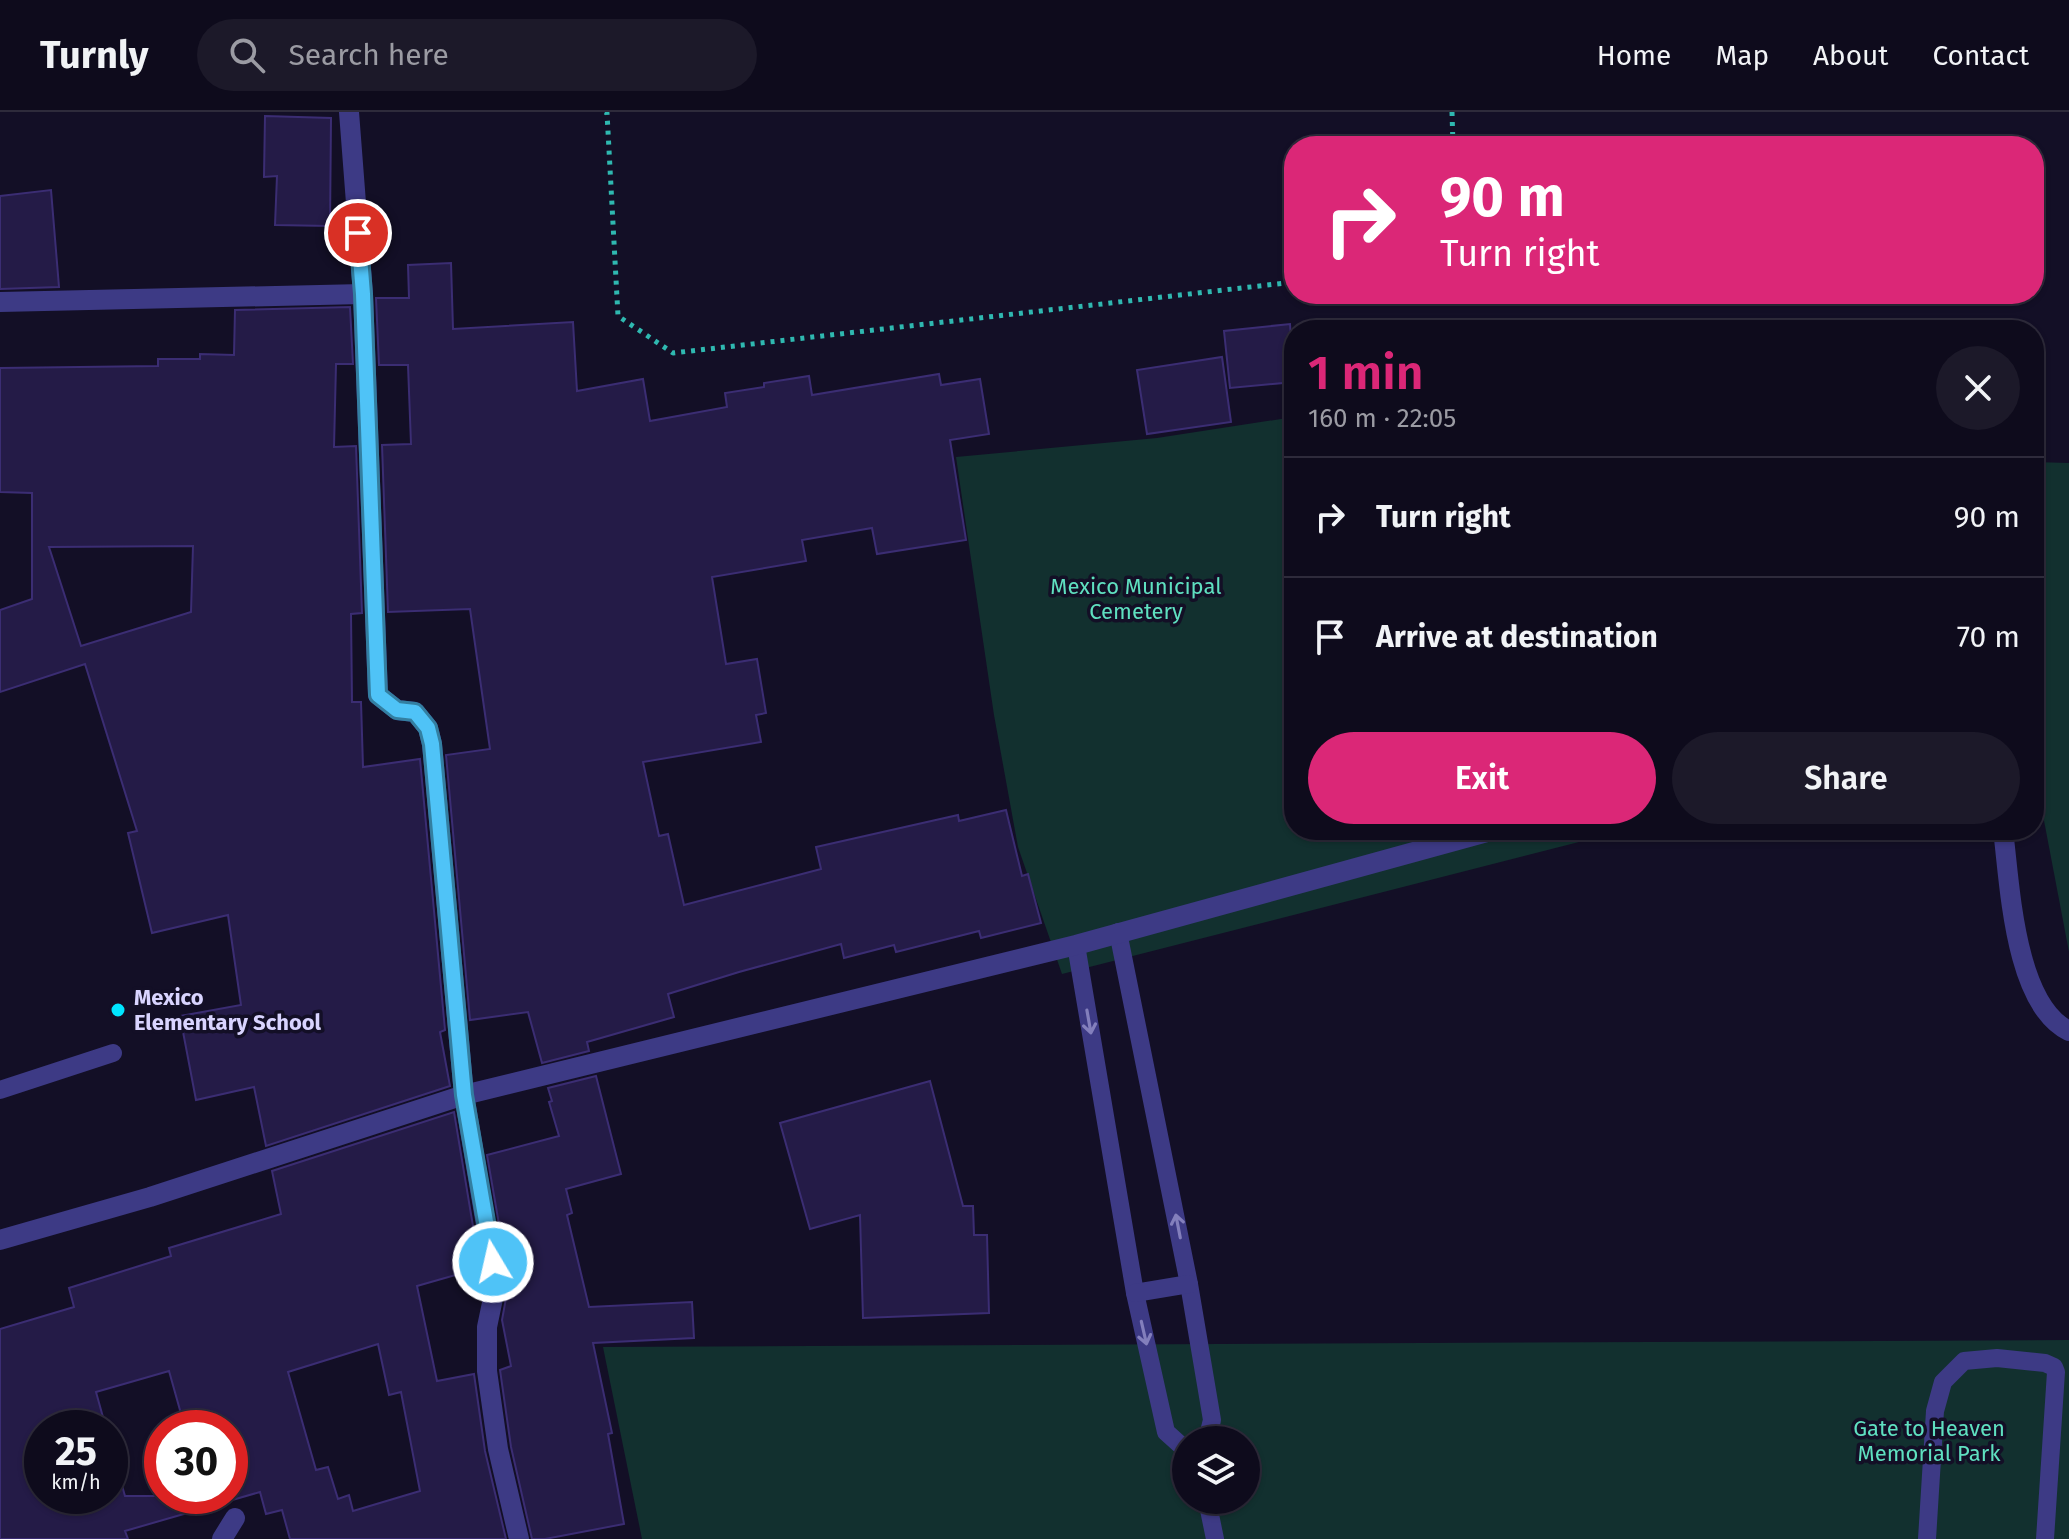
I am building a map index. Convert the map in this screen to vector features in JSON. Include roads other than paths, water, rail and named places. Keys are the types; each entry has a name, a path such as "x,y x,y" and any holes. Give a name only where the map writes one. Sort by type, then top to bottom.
{"street":[{"path":"349,112 363,294 378,695 397,710 415,712 428,728 432,744 464,1095 496,1284 487,1327 487,1371 498,1449 519,1539"},
{"path":"0,302 363,294"},
{"path":"0,1240 150,1197 464,1095 1076,945 1457,840"},
{"path":"2004,840 2014,926 2032,991 2059,1026 2069,1031"},
{"path":"222,1539 235,1518"}],"lane":[{"path":"1118,932 1189,1284 1210,1426"},
{"path":"1076,945 1135,1293 1166,1432 1172,1437"},
{"path":"0,1090 113,1053"},
{"path":"1135,1293 1189,1284"},
{"path":"1927,1539 1935,1411 1943,1382 1964,1361 1997,1358 2045,1363 2054,1367 2056,1372 2045,1539"},
{"path":"1210,1514 1215,1539"}],"place":[{"name":"Mexico Elementary School","path":"118,1010"}],"park label":[{"name":"Mexico Municipal Cemetery","path":"1136,598"},
{"name":"Gate to Heaven Memorial Park","path":"1929,1440"}]}
